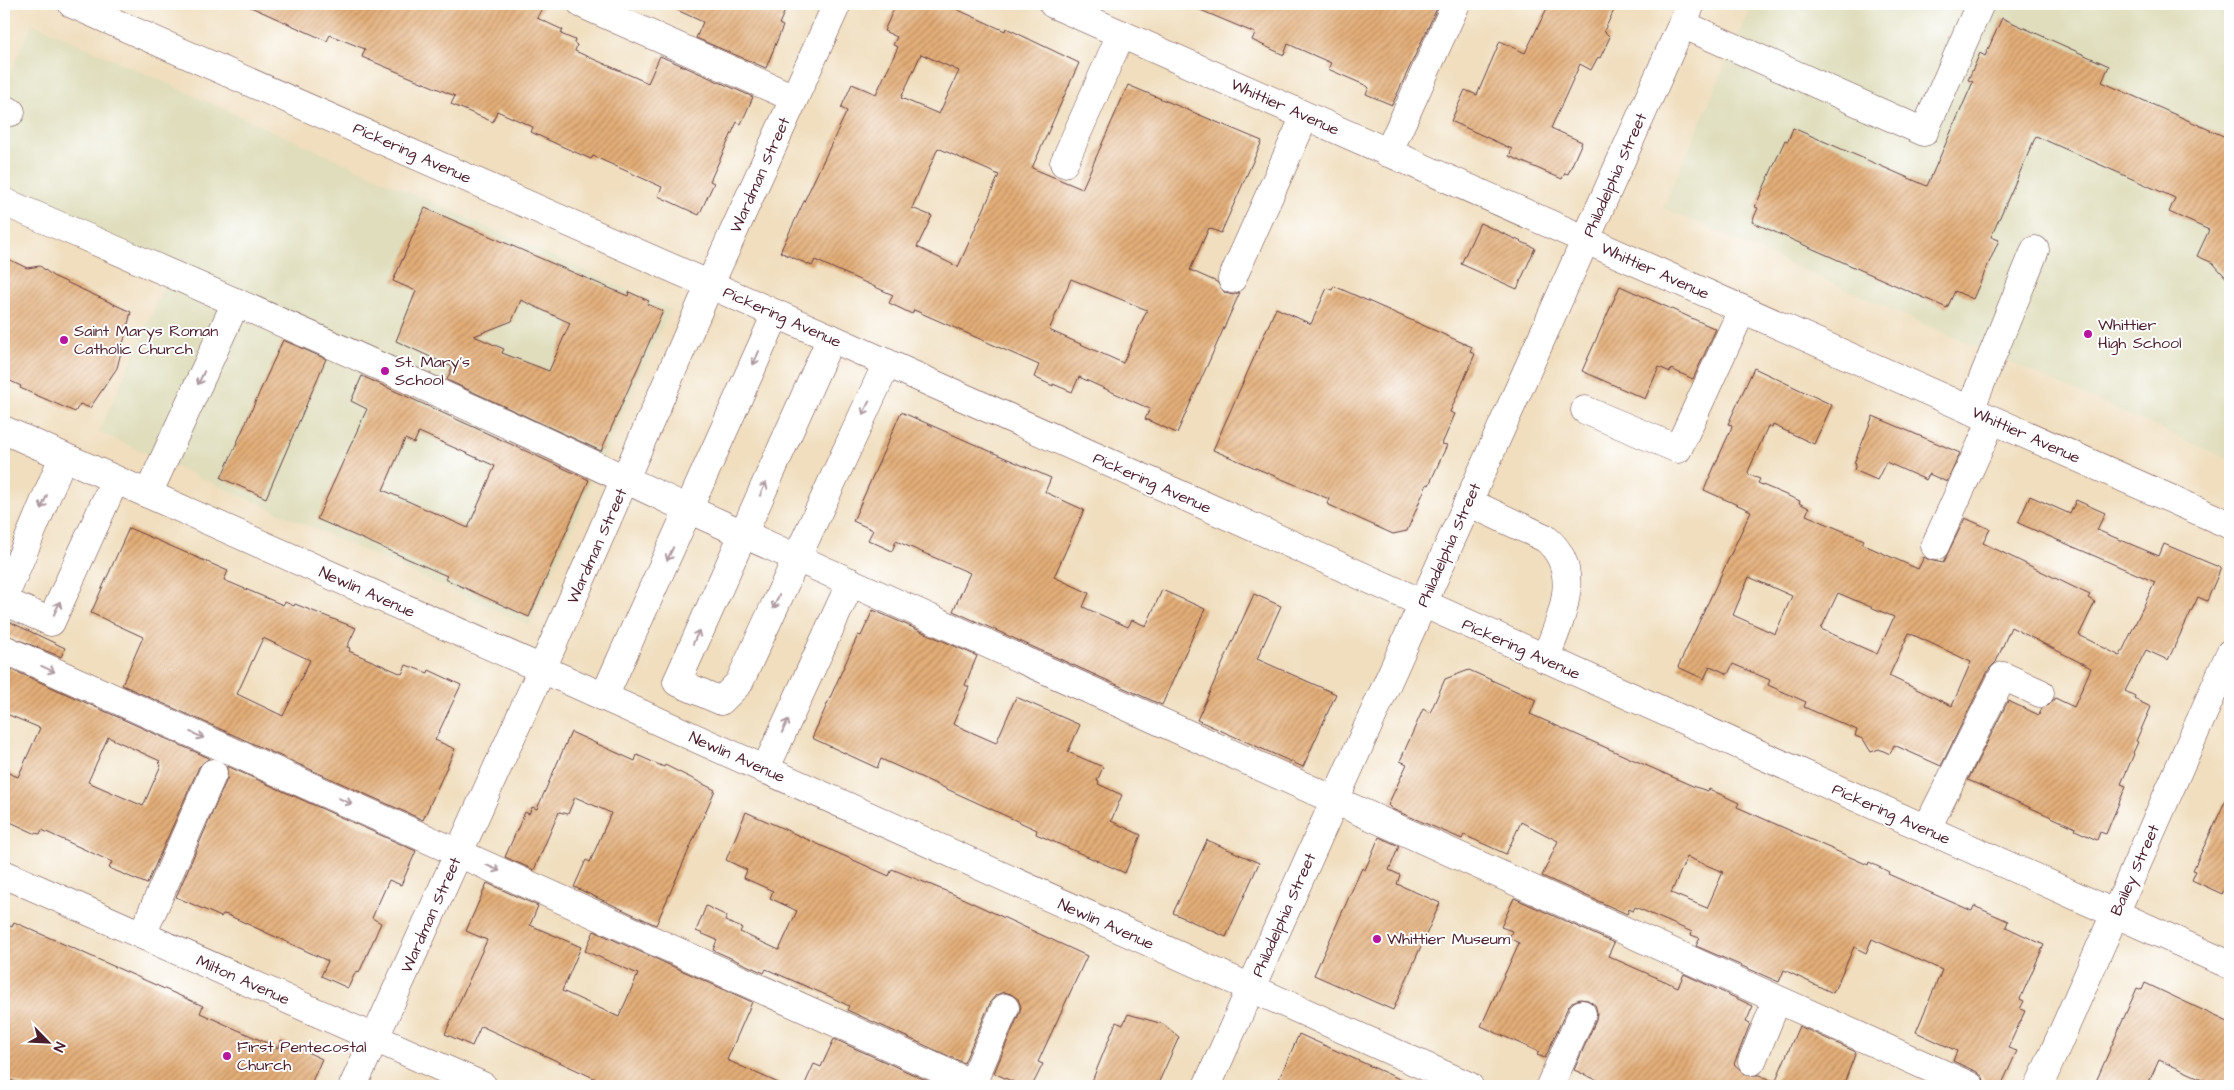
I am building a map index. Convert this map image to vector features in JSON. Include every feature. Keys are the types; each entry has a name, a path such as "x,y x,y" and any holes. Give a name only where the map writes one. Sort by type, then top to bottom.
{"street":[{"name":"Pickering Avenue","path":"72,4 710,284 2230,965"},
{"path":"582,4 794,98"},
{"name":"Wardman Street","path":"353,1086 542,669 710,284 837,4"},
{"name":"Whittier Avenue","path":"1053,4 2230,525"},
{"path":"1388,153 1456,4"},
{"path":"1687,14 1924,132 1980,4"},
{"name":"Philadelphia Street","path":"1207,1086 1687,14"},
{"path":"1064,162 1121,34"},
{"path":"1232,279 1305,116"},
{"path":"4,202 236,302 626,479 690,510 1970,1086"},
{"path":"1935,546 1981,415 2035,250"},
{"path":"148,494 236,302"},
{"path":"1585,410 1678,449 1742,310"},
{"path":"604,697 690,510 776,314"},
{"path":"831,338 742,533 677,682 721,701 739,682 886,363"},
{"name":"Newlin Avenue","path":"4,430 542,669 1250,990 1432,1079 1469,1086"},
{"path":"4,598 63,457"},
{"path":"4,602 51,622 116,480"},
{"path":"1468,502 1545,538 1556,547 1566,576 1566,592 1563,611 1545,659"},
{"path":"765,770 851,582"},
{"path":"4,649 975,1085 1005,1008"},
{"name":"Bailey Street","path":"2040,1086 2230,653"},
{"path":"1926,830 2003,676 2040,693"},
{"path":"142,935 213,773"},
{"name":"Milton Avenue","path":"4,874 482,1086"},
{"path":"1752,1061 1777,1000"},
{"path":"1550,1086 1582,1014"}],"shaded area":[{"name":"Whittier High School","path":"1752,4 2230,4 2230,460 1663,208"},
{"name":"St. Mary's School","path":"32,23 670,309 529,625 99,432 165,284 4,211 4,87"}],"building":[{"path":"244,4 544,4 537,18 563,30 561,34 575,40 574,43 577,45 575,51 648,83 660,56 753,97 741,124 737,122 710,181 714,183 699,215 658,196 662,187 593,156 591,159 561,146 531,132 533,127 497,111 493,122 451,104 455,96 362,57 365,49 330,35 327,41"},
{"path":"664,4 788,4 779,24 783,26 766,68 696,38 703,22"},
{"path":"896,4 945,4 1005,31 1006,28 1079,63 1032,168 1082,189 1128,85 1262,141 1221,233 1209,228 1190,270 1217,282 1225,293 1233,295 1240,292 1177,433 1145,419 1150,409 1079,377 1072,392 1053,384 1053,386 1034,377 1039,365 914,310 912,314 889,303 893,295 815,260 812,266 780,252 847,111 841,108 852,84 876,94 898,47 893,45 897,37 884,31","holes":["921,54 959,71 939,114 901,98","938,148 999,175 958,267 917,247 932,216 912,208","1071,279 1147,310 1123,363 1049,330"]},
{"path":"1186,4 1439,4 1392,105 1366,94 1369,88 1367,86 1328,69 1331,63 1288,44 1284,55 1252,40 1255,33"},
{"path":"1549,4 1617,4 1604,31 1610,37 1600,58 1598,57 1591,70 1580,64 1551,128 1582,142 1568,174 1565,173 1562,179 1509,156 1512,149 1451,121 1465,90 1477,95 1500,41 1525,53"},
{"path":"2002,18 2109,66 2102,82 2230,139 2230,282 2213,263 2197,256 2209,230 2169,212 2175,198 2036,136 1991,237 1999,240 1973,299 1955,291 1947,308 1752,222 1758,208 1755,207 1785,140 1788,141 1793,128 1927,186 1973,82 1968,80 1980,53 1985,56"},
{"path":"425,208 628,296 629,292 649,301 647,304 663,311 601,451 447,380 452,367 396,341 416,291 393,281","holes":["521,300 570,323 549,371 502,353 504,349 474,336 512,321"]},
{"path":"1480,223 1535,248 1517,289 1461,264"},
{"name":"Saint Marys Roman Catholic Church","path":"4,257 27,268 40,266 53,276 131,312 117,368 90,408 80,404 75,412 20,388 21,386 4,378"},
{"path":"1334,286 1472,347 1470,352 1475,354 1450,412 1455,414 1442,444 1447,445 1429,485 1427,484 1407,531 1393,534 1327,504 1329,499 1213,450 1276,308 1311,324 1327,288 1332,290"},
{"path":"1620,286 1716,329 1693,379 1671,369 1670,372 1659,367 1645,399 1582,371"},
{"path":"283,340 326,359 266,498 221,478"},
{"path":"1754,368 1832,405 1814,444 1773,425 1772,428 1768,426 1748,472 1749,475 1760,479 1758,483 1800,501 1799,503 1809,508 1806,515 1864,540 1862,544 1918,569 1924,557 1943,563 1965,518 1990,529 1983,543 2090,595 2088,598 2095,602 2079,635 2120,656 2155,582 2018,523 2030,496 2070,514 2076,500 2105,513 2097,530 2159,556 2164,544 2221,568 2207,601 2198,597 2168,660 2146,650 2125,691 2135,696 2134,699 2151,707 2136,741 2138,742 2134,754 2121,784 2126,786 2106,834 2100,832 2097,840 2075,830 2076,828 1968,780 2008,701 2039,715 2042,708 2049,705 2055,698 2074,707 2091,668 2011,627 1996,662 1989,669 1941,766 1894,745 1890,754 1879,749 1871,752 1863,739 1855,736 1857,730 1804,707 1806,702 1768,685 1770,680 1733,664 1728,674 1710,666 1704,679 1678,667 1751,511 1704,490 1731,429 1732,425 1728,424","holes":["1749,577 1792,596 1775,634 1733,615","1838,593 1894,617 1877,654 1821,629","1909,633 1971,662 1952,706 1889,676"]},
{"path":"362,376 589,480 529,617 445,579 447,576 317,519 367,409 351,401","holes":["419,432 495,466 468,528 383,490 405,439 414,443"]},
{"path":"901,412 1051,478 1045,492 1084,510 1054,577 1089,593 1083,607 1128,627 1132,620 1146,626 1162,590 1205,609 1162,705 953,611 970,573 896,541 892,551 868,540 873,530 853,521"},
{"path":"1873,416 1960,453 1947,482 1929,474 1926,480 1886,462 1877,480 1854,470 1856,464 1854,463"},
{"path":"129,528 228,571 224,580 283,605 285,602 294,606 295,604 356,628 347,647 350,648 349,651 402,674 406,665 428,673 429,670 461,685 435,740 455,749 423,820 122,685 143,637 91,613","holes":["263,638 310,660 283,716 237,694"]},
{"path":"1254,594 1281,606 1257,659 1336,694 1303,767 1197,720"},
{"path":"873,610 977,656 965,685 969,687 953,724 996,743 1016,697 1080,725 1068,752 1103,767 1097,781 1099,782 1098,784 1122,795 1111,821 1141,835 1125,873 1036,834 1037,830 881,759 877,768 812,738 858,635 861,636"},
{"path":"4,619 65,648 61,657 4,634"},
{"path":"4,666 209,758 199,767 147,884 109,868 112,862 42,830 40,834 34,833 4,819 4,771 18,777 40,728 4,713","holes":["108,737 160,761 159,764 161,765 143,806 88,782"]},
{"path":"1469,670 1536,700 1530,714 1695,787 1708,791 1709,789 1739,803 1737,807 1868,865 1869,862 1889,872 1888,874 1972,911 1974,906 2008,921 2006,927 2044,945 2020,999 2024,1001 2020,1009 2025,1011 2008,1048 2017,1051 2001,1086 1985,1086 1983,1077 1977,1072 1953,1061 1957,1051 1916,1032 1942,970 1872,939 1866,953 1854,947 1833,993 1784,970 1779,982 1696,946 1700,938 1691,935 1692,932 1635,907 1633,911 1629,909 1627,914 1542,876 1558,841 1521,822 1506,854 1464,835 1462,839 1392,809 1388,805 1407,764 1400,761 1423,709 1430,713 1445,679","holes":["1687,857 1723,872 1707,908 1671,893"]},
{"path":"571,732 635,761 637,755 664,767 665,765 715,790 656,925 574,887 586,860 590,862 611,813 575,797 568,814 559,812 534,870 505,857 525,812 529,814 532,807 537,809"},
{"path":"227,766 416,851 401,885 389,880 372,918 381,923 359,973 356,971 348,988 321,976 328,961 228,915 223,914 221,917 176,897 227,779"},
{"path":"2230,791 2230,876 2222,894 2192,880 2196,871 2193,870"},
{"path":"746,812 889,876 892,869 953,894 1087,956 1038,1062 1043,1064 1032,1086 1022,1086 994,1073 1021,1007 1018,999 1011,994 1004,992 996,995 991,1001 964,1063 847,1010 849,1006 831,997 766,969 764,973 713,950 717,940 696,931 706,906 727,916 725,921 742,928 740,932 779,950 797,911 770,898 773,891 744,878 747,870 726,860"},
{"name":"Whittier Museum","path":"1379,837 1399,846 1389,870 1400,875 1397,884 1440,903 1393,1010 1314,975 1362,868 1365,870"},
{"path":"1207,840 1259,863 1226,937 1173,913"},
{"path":"487,883 538,906 530,925 581,947 562,991 619,1017 638,974 585,951 594,931 752,1002 727,1060 785,1086 592,1086 596,1079 481,1026 472,1046 445,1034 487,940 466,931"},
{"path":"1514,898 1614,943 1608,956 1678,987 1684,974 1753,1006 1746,1022 1750,1024 1734,1064 1746,1075 1759,1075 1775,1082 1799,1026 1856,1052 1843,1086 1611,1086 1574,1070 1596,1020 1597,1012 1595,1005 1588,1000 1580,999 1572,1002 1568,1007 1545,1058 1537,1055 1539,1052 1481,1026 1519,943 1509,938 1512,931 1501,927"},
{"path":"14,922 203,1006 200,1013 278,1048 281,1040 322,1059 310,1086 25,1086 4,1077 4,923 12,927"},
{"path":"2145,983 2230,1023 2230,1086 2218,1086 2159,1060 2147,1086 2094,1086 2137,988 2142,990"},
{"path":"1128,1014 1163,1024 1179,1037 1157,1086 1090,1086 1116,1022 1123,1025"},
{"path":"1299,1034 1415,1086 1276,1086"},
{"path":"834,1039 939,1086 804,1086 814,1064 821,1067"}],"place":[{"name":"Whittier High School","path":"2088,334"},
{"name":"Saint Marys Roman Catholic Church","path":"64,340"},
{"name":"St. Mary's School","path":"385,371"},
{"name":"Whittier Museum","path":"1377,939"},
{"name":"First Pentecostal Church","path":"227,1056"}]}
